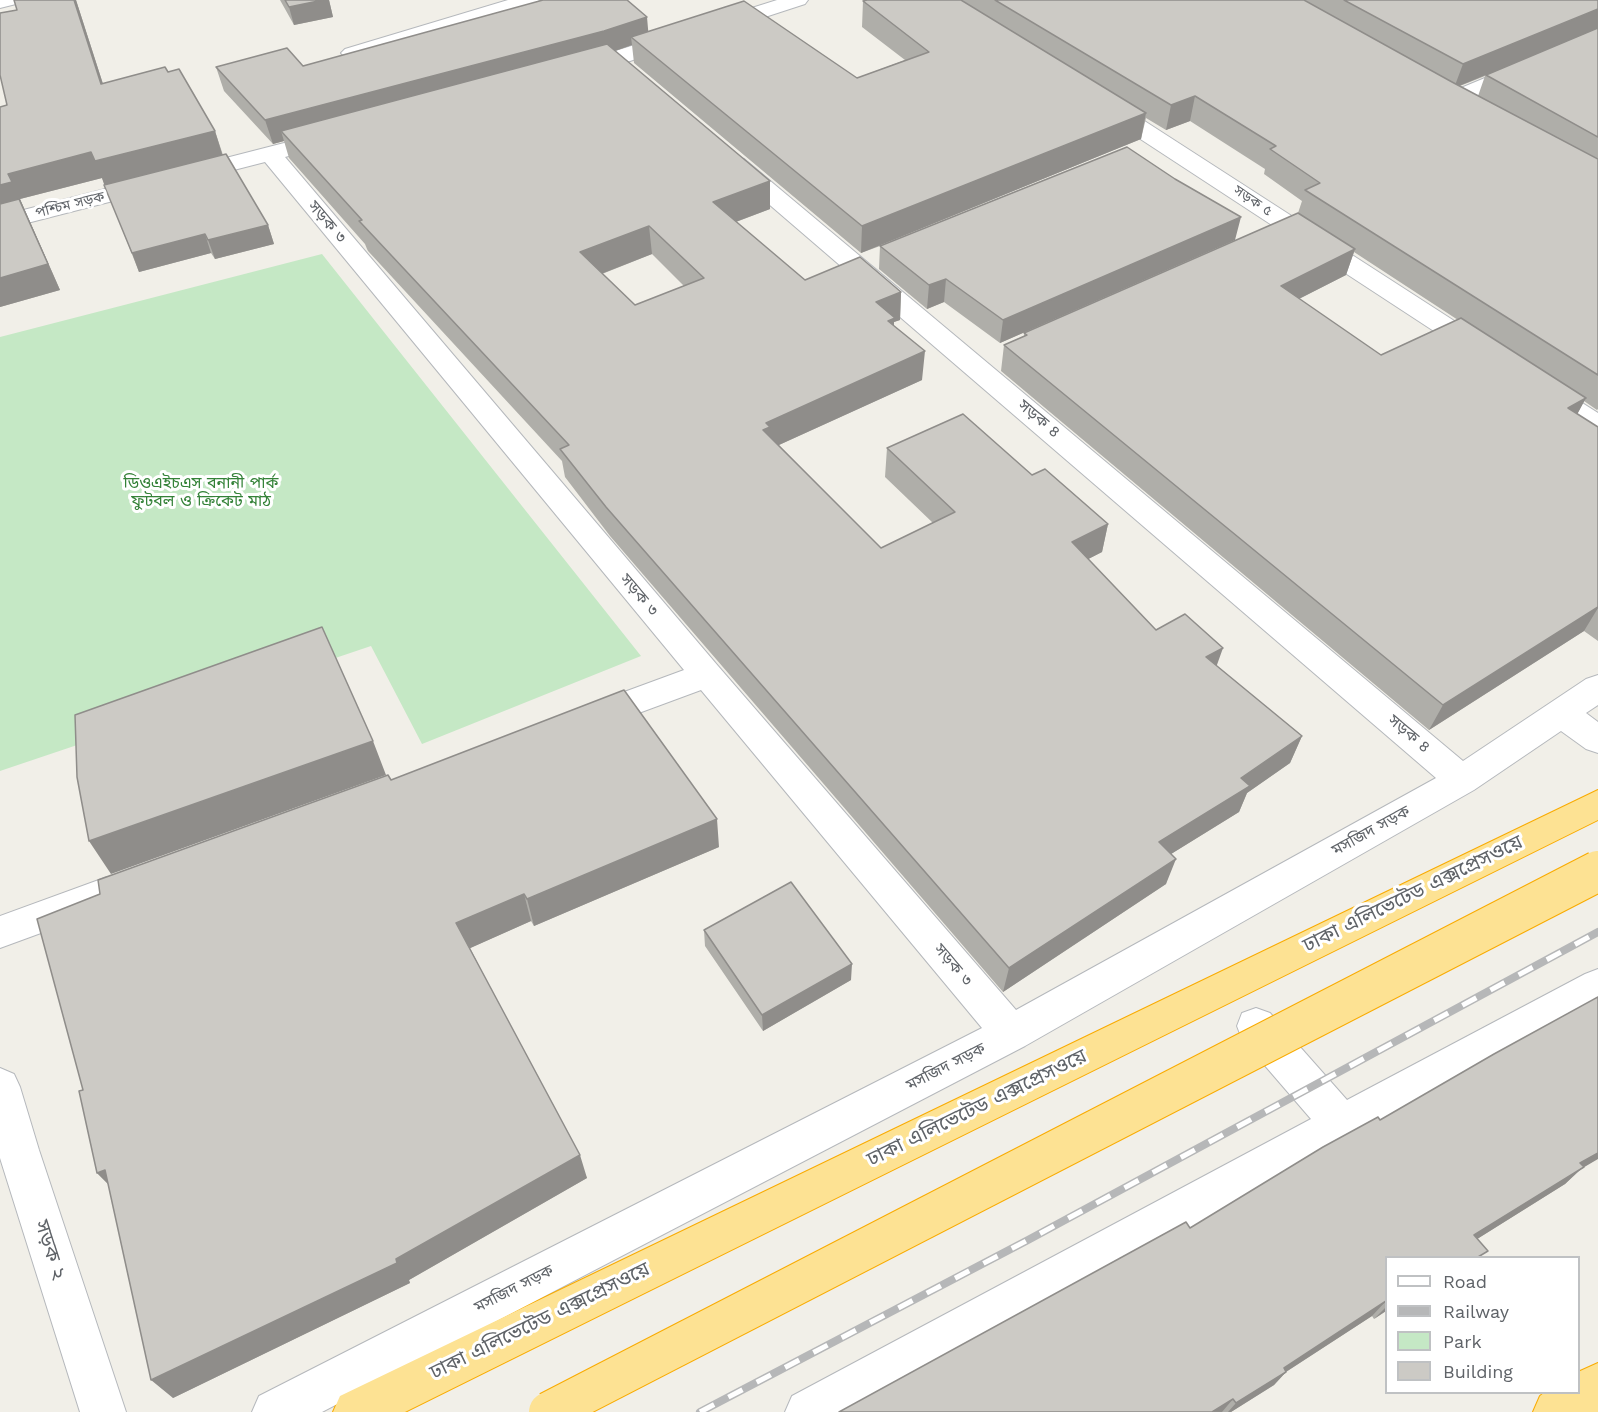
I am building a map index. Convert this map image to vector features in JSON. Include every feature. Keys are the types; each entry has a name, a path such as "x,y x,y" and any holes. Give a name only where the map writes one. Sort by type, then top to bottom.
{"highway":[{"name":"ঢাকা এলিভেটেড এক্সপ্রেসওয়ে","path":"356,1412 1598,804"},
{"path":"549,1412 1598,871"},
{"path":"1556,1412 1598,1386"}],"street":[{"path":"0,2 9,0"},
{"path":"352,53 529,0"},
{"path":"557,76 623,68 798,0"},
{"path":"1452,100 1598,37"},
{"path":"1432,89 1473,112"},
{"name":"সড়ক ৫","path":"1082,91 1154,147 1280,231 1509,368 1598,426"},
{"name":"পশ্চিম সড়ক","path":"0,223 316,141"},
{"name":"সড়ক ৪","path":"712,144 867,262 987,361 1462,780"},
{"name":"সড়ক ৩","path":"270,154 1011,1033"},
{"path":"562,728 707,675"},
{"name":"মসজিদ সড়ক","path":"275,1412 1011,1033 1462,780 1598,688"},
{"path":"1562,712 1598,740"},
{"path":"0,932 135,883"},
{"path":"808,1412 1598,986"},
{"path":"1256,1026 1341,1124"},
{"name":"সড়ক ২","path":"0,1087 9,1154 103,1412"}],"green space":[{"name":"ডিওএইচএস বনানী পার্ক ফুটবল ও ক্রিকেট মাঠ","path":"322,254 641,656 422,744 371,646 0,771 0,337"}],"building":[{"path":"14,0 74,0 101,84 165,67 168,72 179,69 215,131 95,161 91,152 8,174 12,182 0,185 0,107 7,105 0,75 0,13 17,10"},
{"path":"285,0 323,0 289,7"},
{"path":"543,0 627,0 647,17 604,31 265,120 216,67 287,48 303,66"},
{"path":"961,0 1146,113 862,226 631,37 744,1 857,78 929,52 863,1"},
{"path":"995,0 1304,0 1598,159 1598,375 1305,190 1320,183 1270,149 1276,146 1195,96 1171,105"},
{"path":"1344,0 1598,0 1598,9 1463,64"},
{"path":"1598,28 1598,137 1486,75"},
{"path":"607,44 770,181 713,202 805,280 860,257 901,292 876,302 895,318 888,321 925,351 766,423 770,427 763,430 881,548 955,512 887,448 963,414 1032,475 1045,469 1108,524 1072,542 1156,630 1185,614 1223,648 1206,657 1302,736 1241,778 1250,786 1159,842 1176,859 1009,968 606,507 560,449 569,445 359,221 362,220 281,131","holes":["649,226 704,278 635,305 580,252"]},
{"path":"1127,147 1175,179 1241,217 1003,320 946,279 929,285 880,246"},
{"path":"226,154 268,225 208,240 205,234 132,253 104,185"},
{"path":"19,199 48,264 0,278 0,204"},
{"path":"1298,213 1355,249 1281,286 1381,355 1461,318 1586,398 1568,408 1598,427 1598,607 1443,705 1004,345 1027,335 1024,333"},
{"path":"322,627 373,741 89,841 77,777 75,715"},
{"path":"624,690 717,819 527,899 524,894 456,923 580,1155 396,1259 397,1263 151,1380 105,1170 97,1173 79,1091 83,1090 37,919 100,894 98,880 388,775 391,780"},
{"path":"791,882 852,964 762,1015 704,930"},
{"path":"1598,997 1598,1153 1580,1163 1584,1167 1474,1235 1488,1251 1480,1256 1385,1256 1385,1302 1284,1368 1286,1372 1236,1403 1233,1399 1212,1412 839,1412 1186,1222 1190,1228 1323,1147 1378,1117 1380,1120"}],"tram line":[{"path":"571,1412 999,1192 1598,877"}],"railway":[{"path":"700,1412 1028,1240 1598,932"}]}
